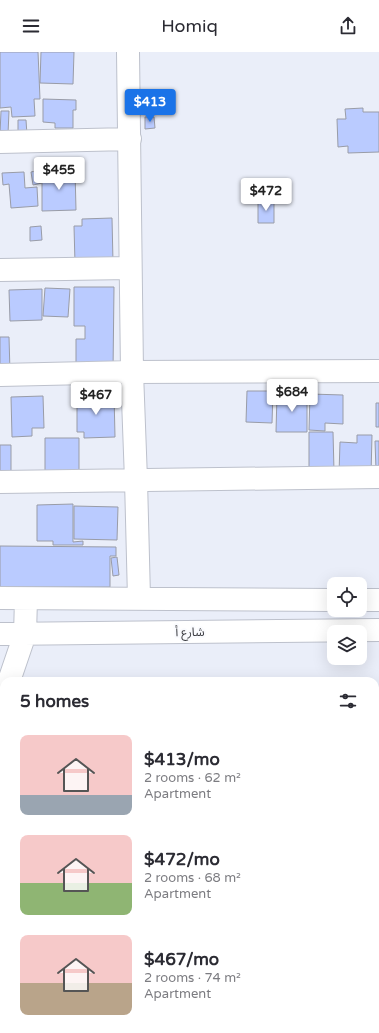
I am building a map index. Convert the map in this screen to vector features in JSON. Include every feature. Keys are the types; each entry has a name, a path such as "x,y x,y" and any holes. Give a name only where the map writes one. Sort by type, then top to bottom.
{"street":[{"path":"128,52 132,372 139,598"},
{"path":"0,142 130,139"},
{"path":"0,270 130,268"},
{"path":"0,375 132,372 379,371"},
{"path":"0,482 379,477"},
{"path":"0,598 327,600"},
{"path":"9,677 25,634 26,599"},
{"path":"367,600 379,600"},
{"name":"شارع أ","path":"0,634 379,630"}],"building":[{"path":"0,52 38,52 40,99 34,99 35,116 12,117 11,107 0,108"},
{"path":"41,52 74,52 73,84 40,83"},
{"path":"43,99 76,100 76,110 73,110 73,128 55,128 55,123 43,122"},
{"path":"363,108 363,112 379,112 379,152 348,153 348,146 338,147 337,119 346,119 345,109"},
{"path":"1,111 9,111 8,134 0,134"},
{"path":"145,117 154,117 155,128 145,129"},
{"path":"18,120 26,120 27,135 18,135"},
{"path":"40,170 42,183 33,185 31,172"},
{"path":"75,170 76,210 42,211 42,171"},
{"path":"24,172 25,188 37,187 38,206 11,208 9,184 3,185 2,173"},
{"path":"274,200 274,223 258,223 258,201"},
{"path":"112,218 113,262 75,263 74,226 82,226 82,219"},
{"path":"41,226 42,240 30,241 30,227"},
{"path":"74,287 114,287 113,371 76,371 76,339 85,339 85,326 74,326"},
{"path":"45,288 70,289 68,317 43,316"},
{"path":"42,289 42,320 10,321 9,290"},
{"path":"0,337 9,337 10,372 0,372"},
{"path":"247,391 273,391 272,423 246,422"},
{"path":"114,394 115,437 84,438 84,432 77,432 77,395"},
{"path":"277,394 307,395 307,432 276,432"},
{"path":"310,394 343,395 343,424 325,423 325,431 309,430"},
{"path":"43,396 44,428 32,428 32,436 12,437 11,397"},
{"path":"376,403 379,403 379,427 376,427"},
{"path":"309,432 333,432 334,471 309,472"},
{"path":"357,435 372,435 371,475 339,474 340,442 357,443"},
{"path":"45,438 79,438 79,479 45,480"},
{"path":"375,441 379,441 379,470 376,470"},
{"path":"0,445 11,445 11,477 0,477"},
{"path":"73,504 73,542 83,541 83,545 53,545 53,541 37,541 37,505"},
{"path":"74,506 118,507 117,540 74,539"},
{"path":"0,546 116,547 116,556 110,556 110,587 0,587"},
{"path":"117,557 119,575 113,576 111,558"}]}
